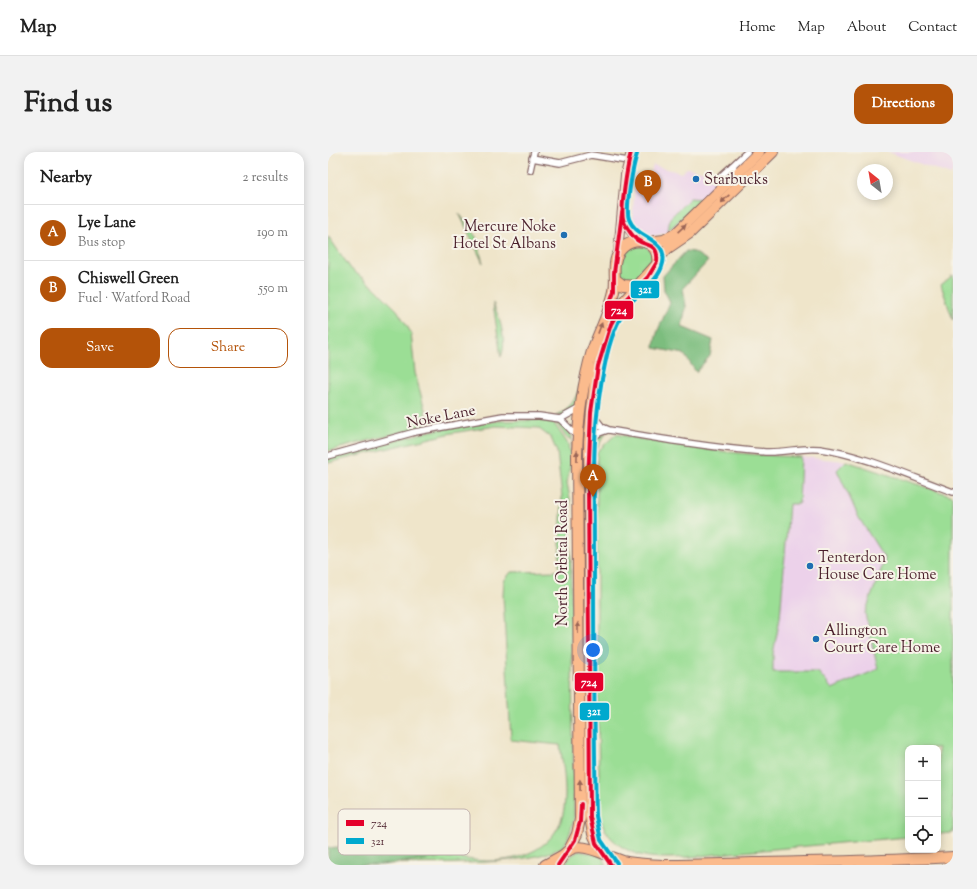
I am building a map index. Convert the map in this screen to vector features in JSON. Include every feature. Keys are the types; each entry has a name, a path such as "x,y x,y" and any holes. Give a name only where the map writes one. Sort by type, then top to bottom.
{"highway":[{"path":"759,152 726,178 675,234 664,240 642,241 628,244 618,253 615,264 615,279 623,285 637,286 655,268 658,259 668,248 690,233 774,152"},
{"path":"642,241 655,250 658,259"},
{"name":"North Orbital Road","path":"558,865 566,853 579,825 581,806 578,680 577,436 587,369 614,291 615,279"},
{"name":"North Orbital Road","path":"611,865 593,834 590,817 589,441 591,412 598,365 607,333 618,310 637,286"},
{"path":"545,865 566,853 583,847 603,852 623,861 662,865 867,862 953,857"}],"main road":[{"path":"618,253 623,198 628,161 631,152"},
{"path":"622,221 642,241"}],"street":[{"path":"726,178 732,166 747,152"},
{"path":"530,170 533,155 560,163 590,156 628,161"},
{"path":"726,178 734,168 732,166"},
{"path":"577,436 560,419 580,408"},
{"path":"591,412 602,427 609,430 687,444 767,452 796,448 820,449 873,464 953,492"},
{"name":"Noke Lane","path":"328,456 415,432 490,418 519,415 560,419"},
{"path":"589,441 599,432 609,430"}],"shaded area":[{"path":"888,152 953,152 953,171 951,175"},
{"path":"653,165 681,173 687,168 719,175 701,203 671,231 654,236 632,229 635,175 649,177"},
{"path":"801,457 846,461 837,470 859,518 885,559 865,613 879,669 832,689 773,672 773,654 778,629 789,503 799,504"}],"green space":[{"path":"690,198 702,199 668,231 670,218"},
{"path":"459,213 476,237 483,263"},
{"path":"328,236 351,269 375,288 397,310 411,333 415,373 425,410 426,426 328,451"},
{"path":"633,246 645,246 651,252 653,262 639,278 630,281 619,278 620,264 623,256"},
{"path":"686,251 694,252 708,261 683,288 686,306 682,327 713,340 710,356 696,372 684,354 654,348 658,331 670,302 664,290 663,276"},
{"path":"953,275 953,320 941,285"},
{"path":"493,303 502,329 504,344 501,357"},
{"path":"580,384 577,401 572,410 563,415 556,415 569,407 577,395"},
{"path":"541,420 553,422 568,444 571,461 567,483 570,498 574,820 563,846 551,852 532,857 486,862 399,863 445,857 488,861 525,855 546,842 554,833 560,822 564,809 565,793 560,745 511,740 503,595 504,581 511,572 559,571 562,497 557,452 551,438 538,428 496,426 452,433 328,463 328,458 430,431 498,421"},
{"path":"555,421 561,423 569,429 572,440 566,437"},
{"path":"606,433 597,448 592,448 595,439"},
{"path":"616,434 708,450 801,457 799,504 789,504 780,618 773,654 773,672 818,672 832,689 878,669 865,613 885,559 859,518 837,470 846,461 953,496 953,833 941,834 941,745 905,745 905,837 660,858 633,853 615,842 610,837 600,818 597,676 597,452"},
{"path":"338,847 338,855 438,855 445,857 381,865 328,865 328,848"},
{"path":"579,851 600,855 607,865 564,865 572,855"}],"transit line":[{"name":"724","path":"611,865 596,843 590,817 588,481 591,412 598,366 611,324 624,301 648,277 657,262 656,252 652,246 637,240 624,222 623,199 631,152"},
{"name":"321","path":"617,863 601,840 596,816 594,685 594,458 597,411 607,356 613,334 623,313 632,301 653,281 661,270 663,263 661,248 638,231 629,219 629,197 637,154"},
{"name":"724","path":"605,316 614,291 614,273 622,213"},
{"name":"724","path":"558,865 575,840 580,822 581,804"}],"place":[{"name":"Starbucks","path":"696,179"},
{"name":"Chiswell Green","path":"648,203"},
{"name":"Mercure Noke Hotel St Albans","path":"564,235"},
{"name":"Lye Lane","path":"593,497"},
{"name":"Tenterdon House Care Home","path":"810,566"},
{"name":"Allington Court Care Home","path":"816,639"}]}
